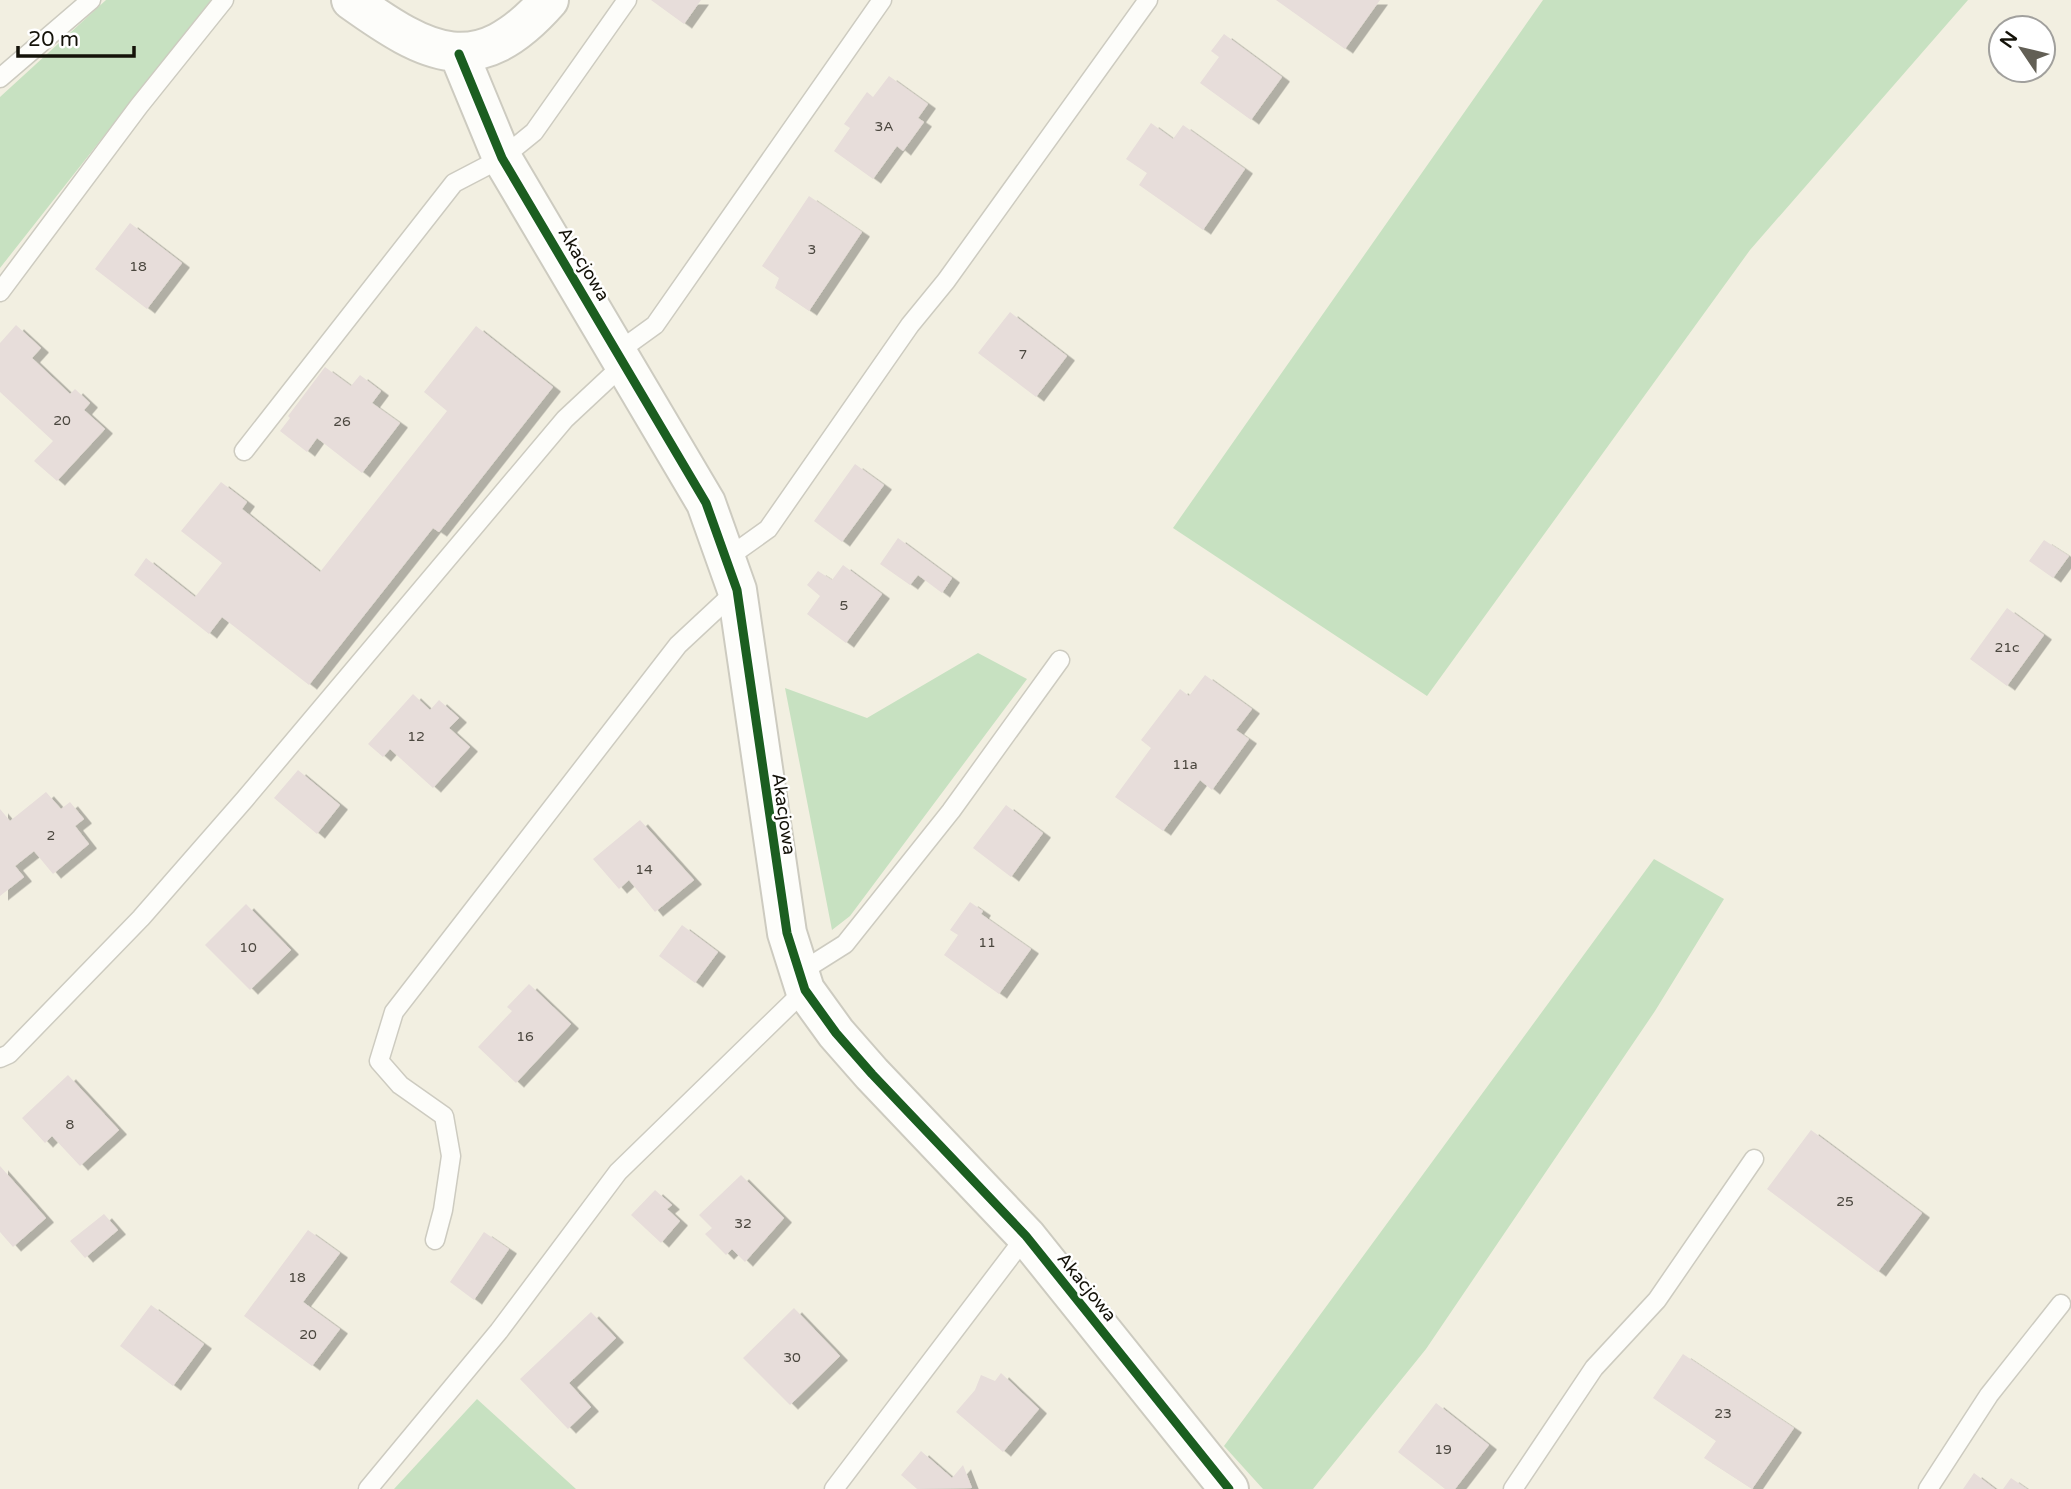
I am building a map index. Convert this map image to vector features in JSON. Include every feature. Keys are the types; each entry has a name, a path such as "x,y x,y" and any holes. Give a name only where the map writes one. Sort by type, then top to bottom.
{"street":[{"path":"351,0 424,47 459,54 507,41 549,0"},
{"name":"Akacjowa","path":"459,54 502,158 706,503 732,574 786,933 802,982 836,1033 872,1074 1026,1236 1229,1489"}],"lane":[{"path":"0,78 91,0"},
{"path":"0,292 139,106 225,0"},
{"path":"244,451 454,183 502,158 534,132 627,0"},
{"path":"0,1058 9,1054 141,918 254,789 565,419 655,325 882,0"},
{"path":"435,1240 443,1210 451,1156 443,1116 400,1085 379,1061 394,1012 768,529 910,325 946,281 1148,0"},
{"path":"368,1489 499,1331 618,1172 802,982 845,944 950,811 1060,660"},
{"path":"1513,1489 1594,1368 1657,1300 1754,1159"},
{"path":"834,1489 1026,1236"},
{"path":"1928,1489 1989,1395 2061,1304"}],"green space":[{"path":"106,0 211,0 0,268 0,97"},
{"path":"1543,0 1968,0 1750,250 1427,696 1173,528"},
{"path":"978,653 1027,679 850,916 832,930 785,688 867,718"},
{"path":"1654,859 1724,899 1655,1011 1426,1349 1313,1489 1263,1489 1224,1446"},
{"path":"477,1399 576,1489 394,1489"}],"building":[{"path":"651,0 701,0 684,24"},
{"path":"1276,0 1380,0 1345,49"},
{"path":"1224,34 1282,77 1251,120 1200,83 1219,57 1211,51"},
{"path":"889,76 928,104 918,118 924,122 903,151 897,146 873,179 834,151 850,128 844,124 867,92 873,97"},
{"path":"1151,123 1173,139 1183,125 1245,169 1203,230 1139,185 1147,173 1126,159"},
{"path":"809,196 862,232 809,311 775,288 779,278 762,266"},
{"path":"130,223 182,263 147,309 95,269"},
{"path":"1010,312 1067,356 1036,397 978,353"},
{"path":"16,325 41,348 32,358 70,394 75,389 90,403 84,410 105,429 57,481 34,461 53,441 0,392 0,343"},
{"path":"476,326 553,387 439,532 433,528 309,685 222,617 209,634 134,575 146,558 195,597 222,563 181,531 221,482 247,502 242,509 320,572 447,411 424,392"},
{"path":"325,367 351,386 360,375 381,391 372,403 400,423 362,473 317,438 307,452 280,431"},
{"path":"855,464 884,485 842,542 814,521"},
{"path":"898,538 952,578 942,593 918,575 910,585 880,564"},
{"path":"2044,540 2069,556 2053,578 2029,561"},
{"path":"843,565 882,594 846,643 807,614 820,596 807,585 818,571 832,580"},
{"path":"2007,608 2044,635 2007,686 1970,659"},
{"path":"1205,675 1252,709 1236,730 1249,739 1212,790 1200,780 1163,831 1115,797 1151,748 1141,740 1180,689 1189,696"},
{"path":"413,694 430,710 439,700 459,718 449,728 470,747 433,788 390,749 383,757 368,744"},
{"path":"298,770 340,805 317,834 274,798"},
{"path":"46,792 61,809 70,802 84,819 75,826 89,844 53,874 34,851 15,866 24,877 0,896 0,809 10,821"},
{"path":"1006,805 1043,833 1011,877 973,848"},
{"path":"640,820 694,880 655,912 629,880 619,889 593,859"},
{"path":"970,902 983,911 981,914 1031,949 999,994 944,955 958,935 950,930"},
{"path":"246,904 291,950 250,990 205,945"},
{"path":"682,925 718,952 695,983 659,956"},
{"path":"529,984 571,1024 516,1083 478,1047 512,1011 507,1007"},
{"path":"68,1075 119,1130 80,1166 52,1136 45,1143 22,1118"},
{"path":"1811,1130 1922,1213 1878,1272 1767,1189"},
{"path":"0,1166 46,1218 13,1247 0,1232"},
{"path":"741,1175 784,1218 745,1262 732,1249 726,1255 705,1234 712,1228 699,1215"},
{"path":"655,1190 672,1205 667,1209 680,1221 661,1243 631,1215"},
{"path":"104,1214 118,1230 85,1258 70,1241"},
{"path":"308,1230 340,1253 303,1302 340,1329 312,1366 244,1316"},
{"path":"484,1232 509,1249 474,1300 450,1282"},
{"path":"151,1305 204,1344 173,1386 120,1346"},
{"path":"794,1308 840,1356 790,1405 743,1358"},
{"path":"591,1312 616,1338 569,1383 591,1407 568,1429 520,1379"},
{"path":"1683,1354 1794,1428 1752,1489 1704,1458 1716,1441 1653,1398"},
{"path":"1001,1373 1039,1409 1003,1452 956,1412 975,1390 981,1375 995,1381"},
{"path":"1436,1403 1489,1445 1455,1489 1445,1489 1398,1452"},
{"path":"921,1451 952,1478 963,1465 972,1488 917,1489 901,1475"},
{"path":"1974,1473 1995,1489 1963,1489"},
{"path":"2011,1478 2027,1489 2003,1489"}],"cycle path":[{"path":"459,54 502,158 706,503 737,590 787,933 805,990 836,1033 872,1074 1026,1236 1229,1489"}]}
